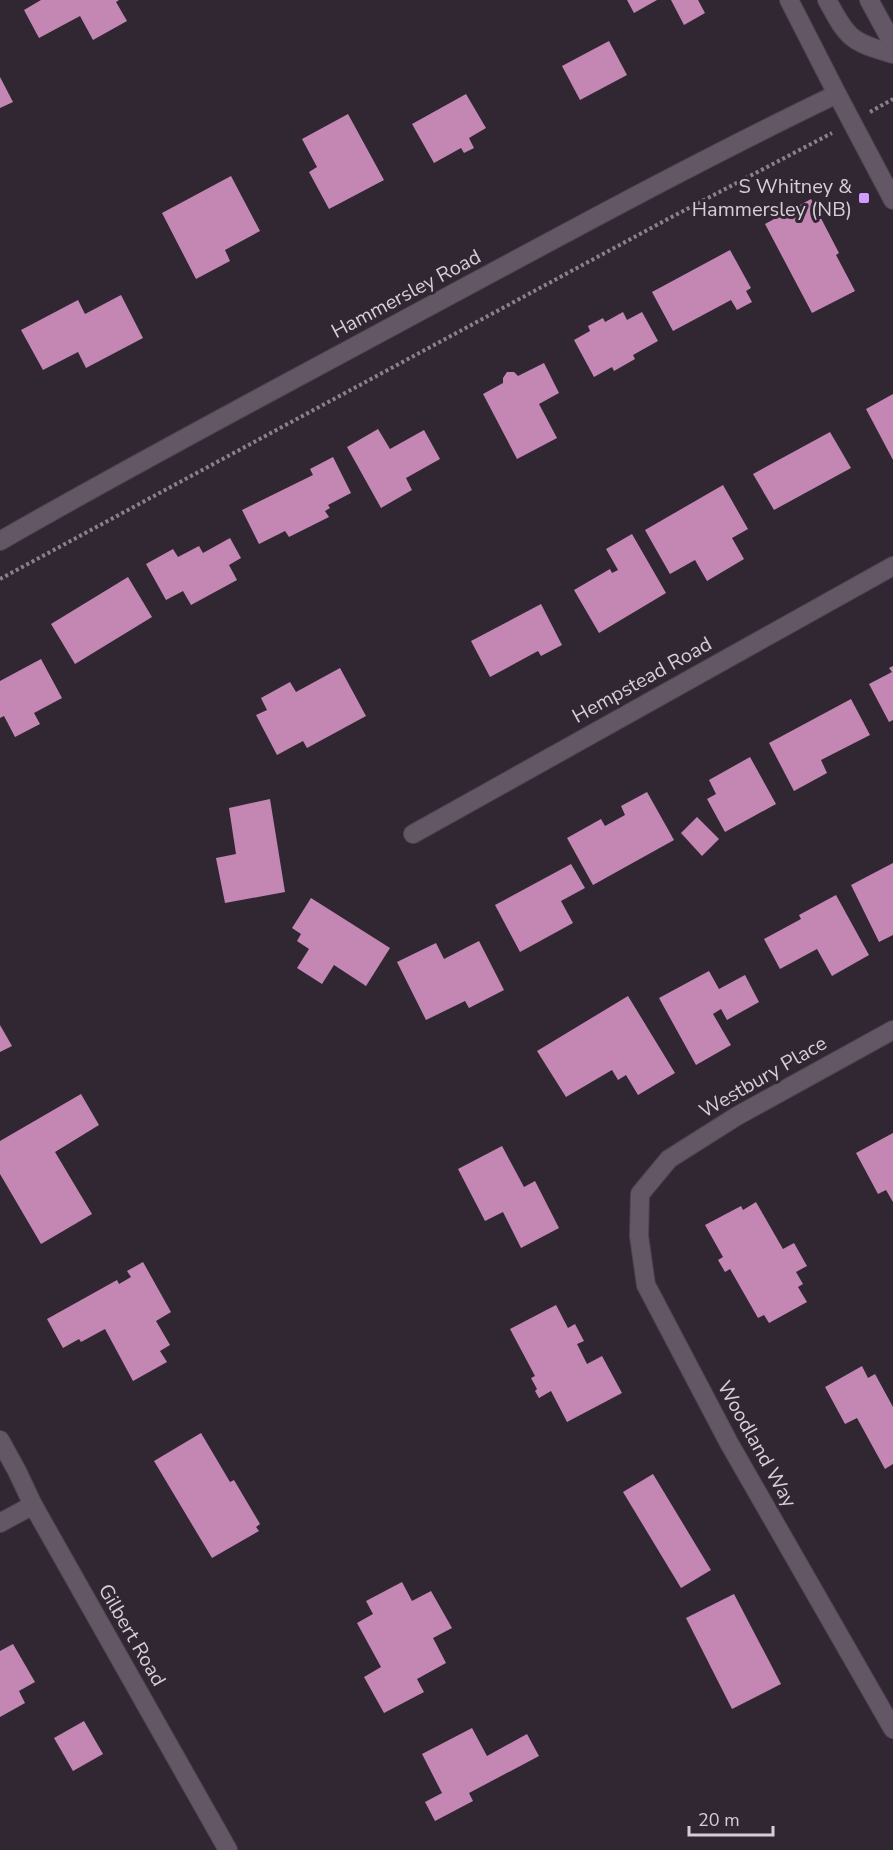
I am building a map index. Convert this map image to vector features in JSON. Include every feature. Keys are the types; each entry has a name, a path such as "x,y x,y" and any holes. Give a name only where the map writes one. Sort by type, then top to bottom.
{"street":[{"path":"789,0 893,200"},
{"path":"827,0 851,37 865,45 893,54"},
{"path":"869,0 893,44"},
{"name":"Hammersley Road","path":"0,541 88,491 553,240 762,130 837,94"},
{"name":"Hempstead Road","path":"413,834 893,566"},
{"name":"Westbury Place","path":"660,1170 669,1159 737,1116 893,1030"},
{"name":"Woodland Way","path":"660,1170 640,1194 639,1236 646,1284 729,1443 893,1730"},
{"name":"Gilbert Road","path":"0,1440 33,1505 228,1850"},
{"path":"0,1523 33,1505"}],"path":[{"path":"0,579 666,220 820,140"}],"building":[{"path":"41,0 119,0 116,2 127,21 93,40 80,16 39,38 24,10"},
{"path":"627,0 657,0 634,13"},
{"path":"671,0 698,0 705,13 684,25"},
{"path":"609,41 627,75 580,100 562,66"},
{"path":"0,77 13,102 0,108"},
{"path":"466,94 486,128 469,138 474,148 464,153 461,148 434,163 412,124"},
{"path":"348,114 384,180 329,209 309,172 317,167 302,139"},
{"path":"231,176 260,231 225,250 230,261 196,279 162,213"},
{"path":"811,199 839,253 836,255 855,291 812,313 765,224"},
{"path":"730,250 751,288 746,291 752,302 737,310 731,300 673,331 652,292"},
{"path":"121,295 143,338 86,368 78,352 43,370 21,330 78,300 85,314"},
{"path":"623,312 627,320 642,312 658,341 633,355 635,359 614,371 612,367 594,377 574,340 590,331 588,326 603,318 605,322"},
{"path":"544,363 559,393 539,404 557,438 517,459 483,394 503,383 507,372 514,372 518,376"},
{"path":"893,394 893,460 866,409"},
{"path":"378,429 390,449 424,430 440,459 406,478 412,490 381,508 347,447"},
{"path":"830,432 851,468 774,510 753,474"},
{"path":"333,457 351,493 328,505 330,508 325,511 329,517 289,537 285,531 259,544 242,510 313,475 310,469"},
{"path":"723,485 748,529 732,538 744,559 707,581 695,560 670,574 645,530"},
{"path":"632,534 666,593 599,633 574,590 610,569 612,573 618,570 606,549"},
{"path":"230,538 241,558 229,565 237,580 191,605 183,591 166,600 146,564 173,549 178,557 199,546 203,553"},
{"path":"128,577 152,617 75,664 51,624"},
{"path":"541,604 562,645 541,656 538,651 490,677 471,641"},
{"path":"41,659 62,698 34,713 40,724 15,737 4,716 0,718 0,681"},
{"path":"893,666 893,720 889,722 869,684 892,672 889,668"},
{"path":"340,668 366,716 307,748 303,741 277,755 256,715 267,710 261,698 290,682 296,692"},
{"path":"851,699 870,735 821,760 827,773 794,791 769,743"},
{"path":"750,757 776,804 725,832 707,799 716,794 709,780"},
{"path":"647,792 674,840 593,885 567,838 601,819 605,826 625,815 621,806"},
{"path":"270,799 285,892 225,903 216,858 236,854 229,808"},
{"path":"697,817 719,839 702,856 681,833"},
{"path":"893,863 893,935 879,942 851,885"},
{"path":"571,864 585,888 561,901 573,923 520,952 495,905"},
{"path":"836,895 869,955 832,976 817,949 780,969 764,939 801,919 799,915"},
{"path":"311,898 390,948 366,986 334,965 322,984 297,968 309,949 297,941 301,934 292,928"},
{"path":"479,941 504,990 469,1008 465,1001 426,1020 397,962 436,943 444,959"},
{"path":"709,971 719,989 745,975 759,1002 727,1020 721,1009 713,1014 731,1045 696,1065 659,998"},
{"path":"628,996 675,1073 638,1095 626,1075 618,1080 612,1070 566,1097 537,1051"},
{"path":"0,1025 12,1046 0,1052"},
{"path":"81,1094 99,1125 55,1152 92,1214 41,1244 0,1174 0,1141"},
{"path":"893,1133 893,1202 886,1190 878,1194 856,1153"},
{"path":"502,1146 524,1187 535,1181 559,1228 521,1248 503,1212 485,1221 458,1169"},
{"path":"756,1202 783,1249 794,1243 807,1266 796,1272 803,1284 798,1287 807,1302 769,1323 764,1315 758,1318 730,1269 725,1272 718,1260 723,1257 705,1225 741,1206 743,1210"},
{"path":"143,1262 171,1312 156,1321 170,1345 160,1351 167,1362 133,1381 105,1329 81,1342 79,1339 63,1348 47,1319 117,1280 119,1284 131,1277 127,1271"},
{"path":"556,1305 568,1328 575,1324 584,1341 577,1344 587,1364 602,1356 622,1393 567,1422 551,1391 539,1398 531,1378 535,1376 510,1329"},
{"path":"862,1366 868,1378 875,1374 893,1407 893,1464 885,1469 857,1418 845,1424 825,1387"},
{"path":"201,1433 230,1482 234,1480 260,1524 256,1527 259,1531 212,1558 154,1461"},
{"path":"653,1474 711,1570 681,1588 623,1492"},
{"path":"402,1582 412,1601 431,1591 452,1628 433,1638 446,1663 417,1679 424,1692 384,1713 364,1677 381,1667 357,1623 373,1614 366,1601"},
{"path":"734,1594 781,1684 732,1709 686,1618"},
{"path":"13,1644 35,1682 19,1691 25,1703 0,1717 0,1651"},
{"path":"84,1721 103,1754 73,1771 54,1738"},
{"path":"472,1728 487,1756 527,1734 539,1756 469,1793 473,1801 435,1821 425,1802 442,1793 422,1754"}],"place":[{"name":"S Whitney & Hammersley (NB)","path":"864,198"}]}
